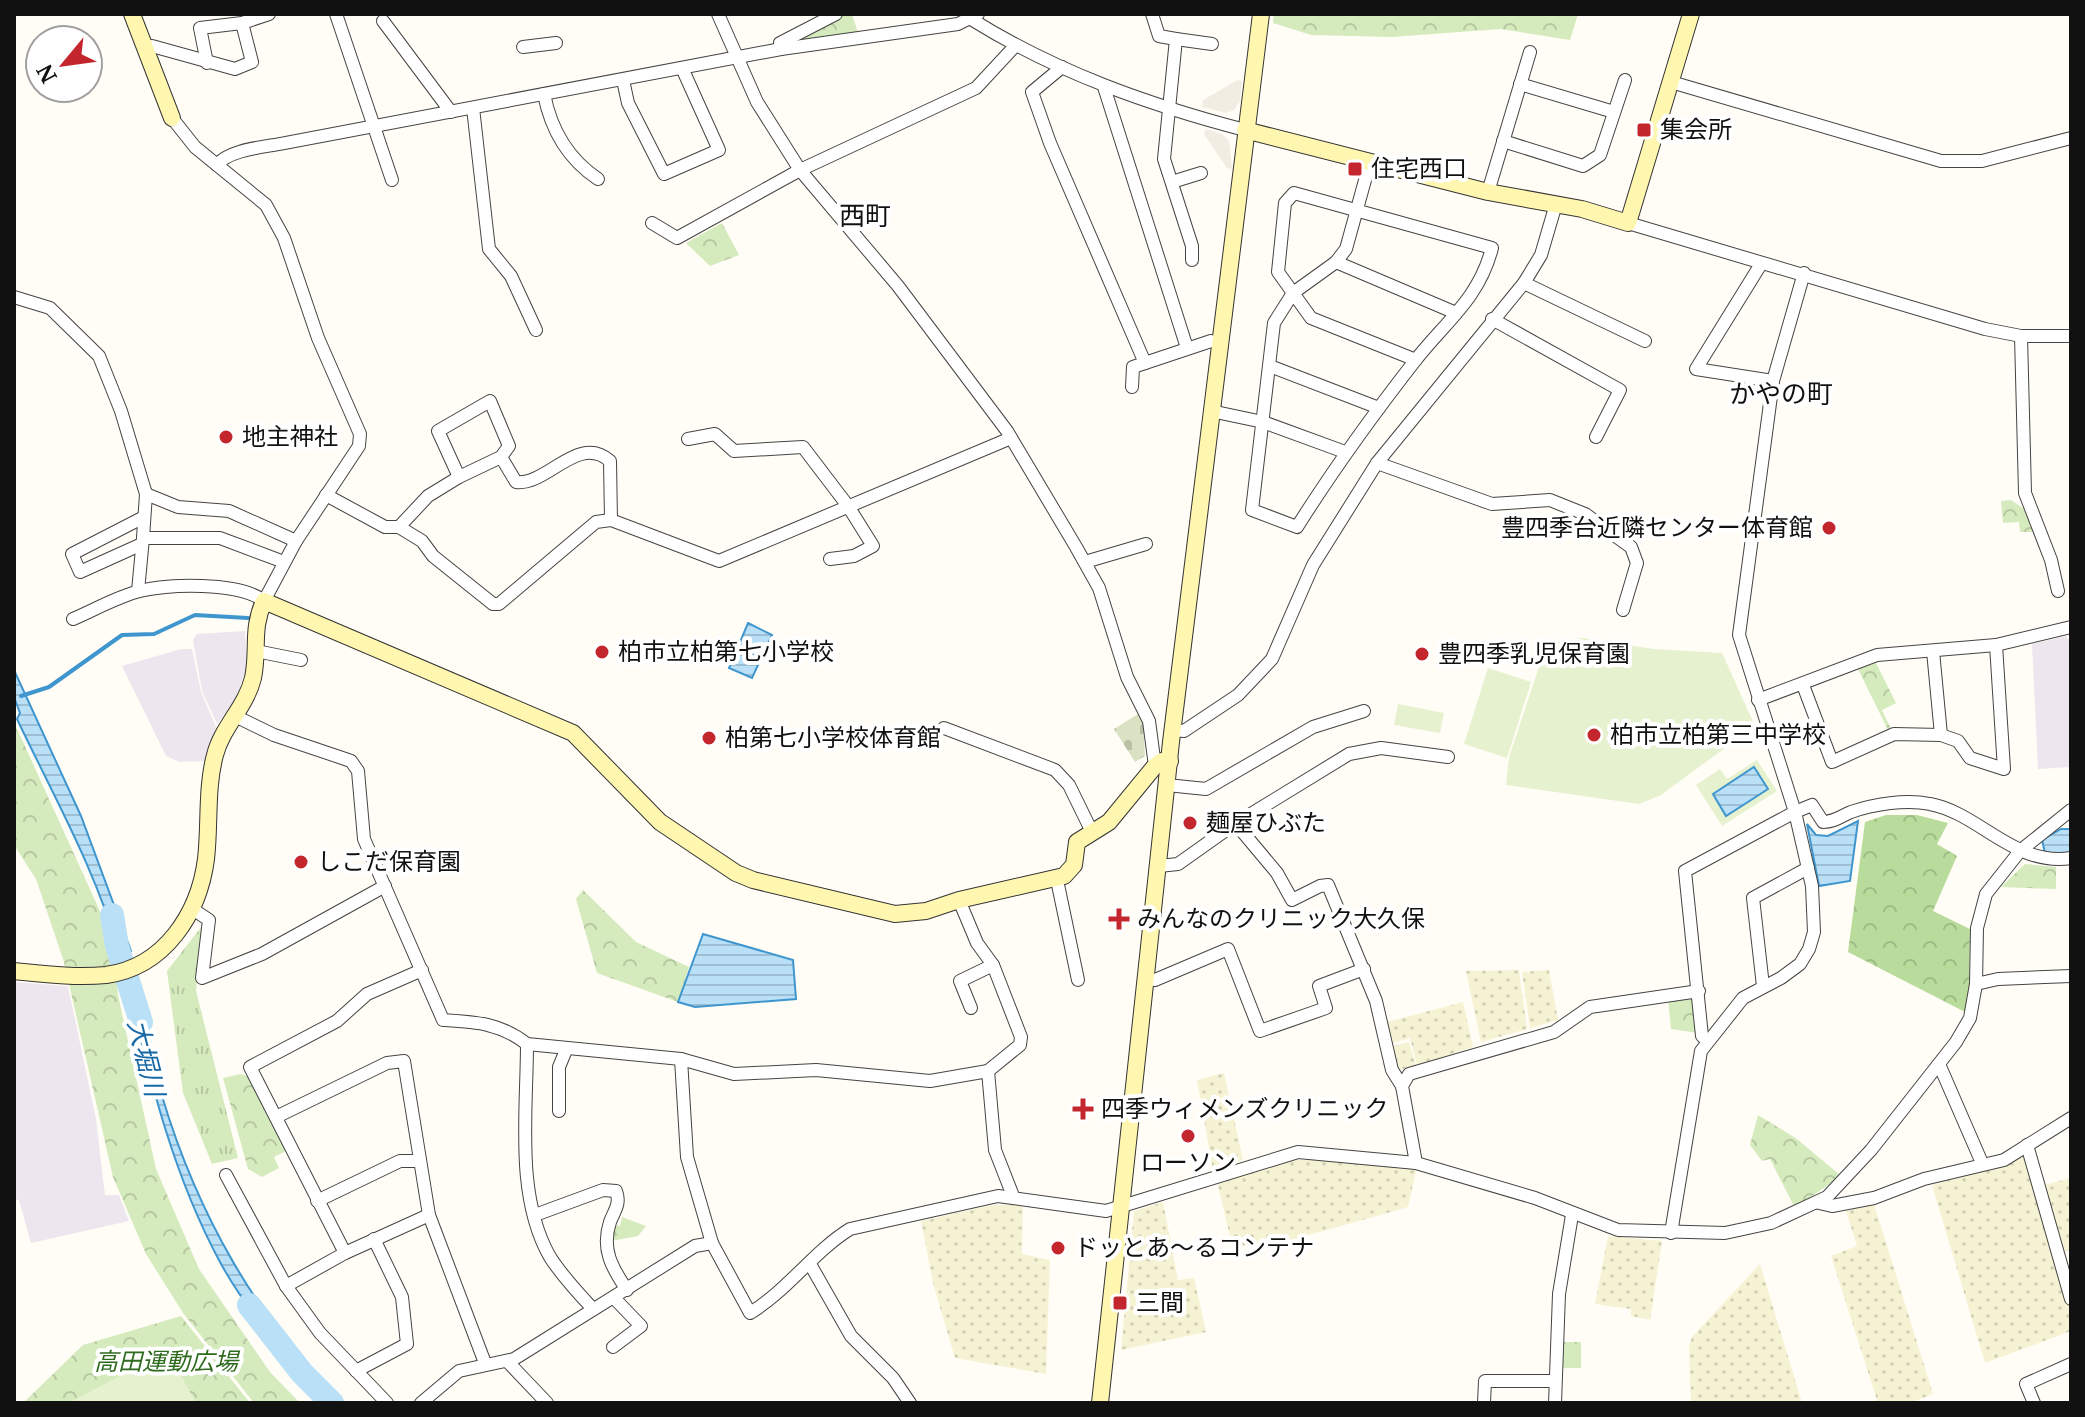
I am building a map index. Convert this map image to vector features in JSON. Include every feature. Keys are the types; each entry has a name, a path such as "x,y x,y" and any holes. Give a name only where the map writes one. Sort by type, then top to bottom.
{"street":[{"path":"14,971 100,975 129,969 153,956 194,910 205,860 215,755 250,687 256,651 253,632 264,601 296,541 359,446 357,422 318,338 284,238 266,205 181,133 172,118 132,14"},
{"path":"207,63 200,28 242,23 269,14"},
{"path":"336,14 392,180"},
{"path":"718,14 757,102 800,170 898,286 1011,438 1085,562 1099,588 1127,677 1149,721 1162,763 1167,785 1100,1403"},
{"path":"781,49 780,43 836,14"},
{"path":"1152,14 1159,36 1212,44"},
{"path":"73,619 138,591 227,587 256,594 264,601 573,733 660,822 744,877 895,914 926,911 959,900 1057,880 1074,865 1077,842 1120,811 1162,763 1173,730 1261,14"},
{"path":"1628,223 1691,14"},
{"path":"217,165 219,160 240,153 781,49 958,24 974,16 1015,46 1104,87 1169,110 1488,192 1556,204 1628,223 1985,329 2021,336 2071,336"},
{"path":"383,21 451,112"},
{"path":"145,48 152,46 235,69 252,62 242,23"},
{"path":"1176,39 1164,159 1192,246 1192,260"},
{"path":"523,47 556,43"},
{"path":"652,223 677,238 800,170 976,88 1015,46"},
{"path":"1488,192 1530,52"},
{"path":"1062,67 1032,92 1050,143 1145,363"},
{"path":"623,80 628,103 664,174 719,150 682,68"},
{"path":"1503,141 1583,166 1600,155 1625,80"},
{"path":"1671,82 1941,161 1982,161 2071,138"},
{"path":"1520,84 1614,112"},
{"path":"1104,87 1187,348"},
{"path":"544,94 549,120 576,164 598,179"},
{"path":"473,108 489,249 511,276 536,330"},
{"path":"1370,162 1357,212 1346,249 1336,262 1293,293 1274,323 1252,510 1297,527 1345,452 1416,360 1478,289 1492,248 1357,212 1294,193 1285,203 1278,272 1293,293 1311,318 1416,360"},
{"path":"1172,182 1201,173"},
{"path":"1173,730 1184,731 1238,695 1272,659 1313,565 1377,463 1524,283 1541,255 1556,204"},
{"path":"1336,262 1456,313"},
{"path":"1761,264 1696,369 1773,381"},
{"path":"1671,1233 1701,1051 1743,998 1793,971 1809,949 1814,918 1808,868 1795,812 1739,635 1773,381 1804,273"},
{"path":"1524,283 1645,341"},
{"path":"14,297 50,308 99,356 121,411 146,494 138,591"},
{"path":"1492,319 1620,390 1596,437"},
{"path":"2021,336 2025,493 2051,560 2058,591"},
{"path":"1132,387 1133,367 1211,341 1219,343"},
{"path":"1270,366 1379,408"},
{"path":"399,527 428,496 501,457 509,446 490,401 438,431 459,477"},
{"path":"1211,411 1263,422 1345,452"},
{"path":"688,439 715,434 734,451 803,447 848,506 873,546 854,556 830,559"},
{"path":"326,495 385,527 399,527 422,541 433,556 493,604 499,604 596,522 611,520 719,561 1011,438"},
{"path":"501,457 516,482 527,483 574,454 604,456 610,461 611,520"},
{"path":"1377,463 1492,504 1550,500 1585,514 1631,547 1637,563 1623,610"},
{"path":"146,494 178,507 229,511 296,541"},
{"path":"144,517 72,554 80,572 142,541 220,538 284,562"},
{"path":"1085,562 1146,544"},
{"path":"1758,700 1877,655 1996,645 2071,627"},
{"path":"1803,685 1832,762 1894,734 1941,735 1958,741 1970,758 2004,769 1996,645"},
{"path":"256,651 301,660"},
{"path":"1933,651 1941,735"},
{"path":"1167,785 1206,789 1313,727 1364,711"},
{"path":"235,716 274,735 351,761 358,771 364,839 443,1020 489,1023 509,1031 527,1044 681,1059 734,1074 816,1070 930,1081 988,1071 1020,1045 1021,1037 993,965 977,943 959,900"},
{"path":"944,728 1055,770 1069,785 1092,832"},
{"path":"1159,866 1178,864 1233,825 1349,754 1381,748 1448,757"},
{"path":"1707,1040 1702,1036 1685,871 1795,812 1812,805 1823,822 1832,822 1849,813 1883,803 1930,804 2020,851 2071,858"},
{"path":"681,1059 687,1157 712,1243 750,1313 810,1264 832,1240 850,1229 981,1197 1013,1196 1093,1210 1119,1208 1298,1152 1416,1163 1535,1198 1609,1228 1725,1233 1771,1223 1819,1203 1871,1150 1965,1028 1976,984 1975,948 1986,894 2020,851 2071,810"},
{"path":"1233,825 1241,830 1277,873 1292,900 1328,885 1376,1001 1392,1070 1402,1086 1416,1163"},
{"path":"1763,986 1753,898 1808,868"},
{"path":"1057,880 1078,980"},
{"path":"194,910 209,920 202,978 262,954 385,886"},
{"path":"1145,979 1155,980 1228,949 1260,1031 1326,1008 1319,986 1364,969"},
{"path":"971,1008 960,981 993,965"},
{"path":"345,1253 250,1067 337,1021 367,994 422,970"},
{"path":"1976,984 1998,979 2071,976"},
{"path":"1402,1086 1409,1074 1554,1032 1590,1007 1699,991"},
{"path":"527,1044 527,1170 535,1215 549,1255 593,1309"},
{"path":"559,1111 559,1067 566,1050"},
{"path":"276,1117 387,1063 404,1061 429,1215 485,1363"},
{"path":"1939,1064 1982,1163"},
{"path":"988,1071 995,1150 1013,1196"},
{"path":"1819,1203 1832,1206 1874,1198 1982,1163 2004,1160 2071,1118"},
{"path":"2027,1145 2071,1299"},
{"path":"317,1201 400,1161 420,1161"},
{"path":"226,1175 286,1286 320,1333 387,1403"},
{"path":"535,1215 603,1190 616,1191 618,1205 606,1241 608,1258 627,1290"},
{"path":"286,1286 345,1253 429,1215"},
{"path":"1555,1403 1559,1294 1572,1215"},
{"path":"356,1371 407,1344 402,1297 374,1239"},
{"path":"421,1403 459,1371 485,1363 507,1361 695,1246 712,1243"},
{"path":"810,1264 851,1336 893,1378 910,1403"},
{"path":"613,1347 641,1326 614,1298"},
{"path":"507,1361 547,1403"},
{"path":"2034,1403 2026,1384 2071,1364"},
{"path":"1484,1403 1485,1381 1555,1381"}],"shaded area":[{"path":"1238,80 1242,81 1240,101 1234,110 1226,113 1202,107 1203,100"},
{"path":"1206,129 1222,134 1229,141 1232,169 1227,168 1204,134"},
{"path":"245,631 247,666 235,700 217,724 202,691 193,640 197,634"},
{"path":"2066,636 2071,643 2071,767 2038,769 2032,644"},
{"path":"181,649 192,649 201,692 216,727 205,761 179,762 166,756 122,666"},
{"path":"1519,970 1527,1029 1481,1042 1466,971"},
{"path":"1549,970 1558,1020 1530,1028 1522,972"},
{"path":"14,982 68,986 96,1119 105,1195 119,1195 129,1221 31,1243 19,1200 14,1199"},
{"path":"1463,1002 1473,1047 1417,1065 1410,1038 1393,1043 1387,1022"},
{"path":"1409,1042 1416,1065 1400,1070 1393,1046"},
{"path":"1224,1073 1243,1160 1213,1170 1197,1080"},
{"path":"2027,1156 2071,1310 2071,1331 1985,1363 1932,1185"},
{"path":"1319,1159 1416,1170 1408,1207 1281,1243 1278,1235 1233,1249 1217,1182 1281,1161"},
{"path":"2071,1178 2071,1250 2063,1252 2044,1185"},
{"path":"1163,1202 1178,1280 1194,1278 1206,1332 1121,1350 1134,1211"},
{"path":"1023,1203 1022,1254 1050,1260 1046,1374 955,1358 933,1283 921,1221 988,1206"},
{"path":"1874,1204 1933,1394 1910,1403 1878,1403 1831,1256 1857,1246 1846,1211"},
{"path":"1608,1236 1662,1241 1650,1320 1631,1316 1631,1309 1595,1304"},
{"path":"1760,1264 1802,1403 1691,1403 1689,1346 1692,1337"}],"green space":[{"path":"838,14 852,14 858,33 793,43"},
{"path":"1274,14 1578,14 1570,40 1501,29 1392,37 1311,35 1273,23"},
{"path":"722,223 739,255 710,266 686,243"},
{"path":"2011,500 2023,508 2036,532 2020,532 2019,522 2003,523 2001,501"},
{"path":"1582,638 1654,649 1722,653 1755,726 1661,795 1639,804 1506,785 1509,757 1547,643"},
{"path":"1876,663 1896,703 1882,710 1891,729 1888,730 1858,669"},
{"path":"1488,668 1531,682 1507,758 1464,744"},
{"path":"1398,704 1444,713 1440,733 1394,725"},
{"path":"1138,714 1143,722 1145,756 1135,762 1114,729"},
{"path":"14,722 99,909 116,962 118,995 156,1169 199,1269 270,1372 300,1403 254,1403 183,1313 146,1254 113,1177 64,962 36,879 14,845"},
{"path":"1757,760 1777,791 1722,826 1696,785 1720,769 1727,779"},
{"path":"1886,815 1917,815 1948,823 1937,844 1957,856 1933,911 1970,929 1969,987 1965,1012 1848,952 1865,822"},
{"path":"2025,864 2056,867 2056,889 2001,887"},
{"path":"583,890 636,942 689,967 678,1002 597,973 576,899"},
{"path":"202,926 196,991 238,1158 212,1164 183,1093 167,971"},
{"path":"1689,996 1697,1003 1698,1033 1671,1029 1668,999"},
{"path":"241,1074 247,1076 286,1151 274,1157 279,1168 262,1177 248,1169 223,1078"},
{"path":"1758,1115 1797,1139 1841,1176 1795,1208 1770,1159 1762,1161 1750,1145"},
{"path":"622,1217 646,1226 638,1236 611,1241 614,1225 620,1226"},
{"name":"高田運動広場","path":"181,1316 250,1403 23,1403 83,1345"},
{"path":"1563,1342 1581,1342 1581,1368 1563,1368"},
{"path":"168,1351 196,1403 68,1403"}],"water":[{"path":"748,623 772,635 752,678 729,668"},
{"path":"14,670 81,816 131,951 120,956 87,865 17,719 20,713 14,697"},
{"path":"1754,767 1768,789 1726,816 1713,794"},
{"path":"1858,821 1850,881 1819,886 1807,824 1816,835 1828,836"},
{"path":"2061,829 2071,829 2071,854 2045,853 2042,840"},
{"path":"703,934 793,960 796,999 695,1007 678,1002"},
{"path":"141,988 162,1096 192,1180 211,1221 256,1299 312,1371 343,1403 327,1403 270,1335 231,1281 204,1230 177,1163 146,1061 129,991"}],"waterway":[{"path":"21,696 49,687 122,635 154,634 195,615 248,618"},
{"name":"大堀川","path":"112,915 117,946 141,1022"},
{"name":"大堀川","path":"249,1305 302,1373 332,1403"}],"place":[{"name":"集会所","path":"1644,130"},
{"name":"住宅西口","path":"1355,169"},
{"name":"地主神社","path":"226,437"},
{"name":"豊四季台近隣センター体育館","path":"1829,528"},
{"name":"柏市立柏第七小学校","path":"602,652"},
{"name":"豊四季乳児保育園","path":"1422,654"},
{"name":"柏市立柏第三中学校","path":"1594,735"},
{"name":"柏第七小学校体育館","path":"709,738"},
{"name":"麺屋ひぶた","path":"1190,823"},
{"name":"しこだ保育園","path":"301,862"},
{"name":"みんなのクリニック大久保","path":"1119,919"},
{"name":"四季ウィメンズクリニック","path":"1083,1109"},
{"name":"ローソン","path":"1188,1136"},
{"name":"ドッとあ〜るコンテナ","path":"1058,1248"},
{"name":"三間","path":"1120,1303"}],"district":[{"name":"西町","path":"865,216"},
{"name":"かやの町","path":"1781,394"}]}
